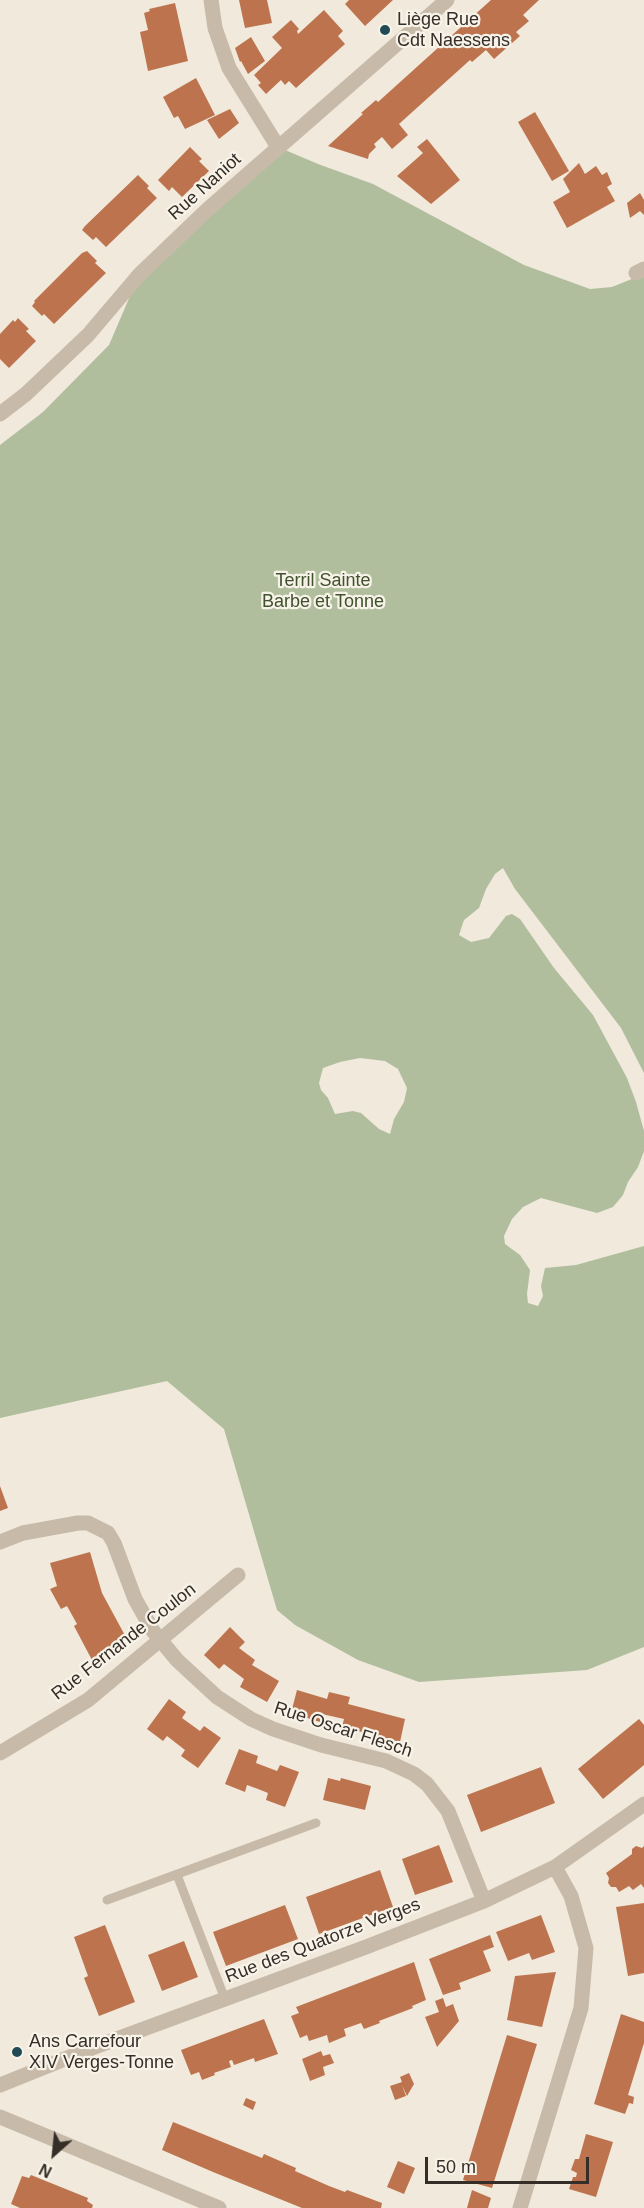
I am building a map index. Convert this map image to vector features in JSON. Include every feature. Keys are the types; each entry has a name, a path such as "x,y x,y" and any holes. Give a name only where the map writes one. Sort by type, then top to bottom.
{"street":[{"path":"211,0 215,28 229,68 278,147"},
{"name":"Rue Naniot","path":"0,414 26,394 88,335 139,275 207,210 447,0"},
{"name":"Rue Oscar Flesch","path":"0,1542 23,1533 78,1523 88,1523 108,1533 135,1599 160,1641 198,1681 217,1697 251,1719 298,1738 400,1767 427,1784 448,1811 484,1901"},
{"name":"Rue Fernande Coulon","path":"0,1753 88,1700 238,1575"},
{"name":"Rue des Quatorze Verges","path":"0,2085 92,2048 484,1901 555,1867 644,1804"},
{"path":"520,2208 581,2008 586,1948 571,1896 555,1867"},
{"path":"0,2117 219,2208"}],"lane":[{"path":"107,1900 316,1823"},
{"path":"177,1875 225,1999"}],"green space":[{"name":"Terril Sainte Barbe et Tonne","path":"278,147 373,184 524,265 590,289 612,287 644,274 644,1073 621,1028 515,889 503,868 495,874 486,889 479,908 464,920 459,935 471,942 489,938 506,916 512,914 520,919 554,968 593,1015 627,1078 644,1131 644,1151 638,1167 623,1195 613,1207 597,1213 541,1198 523,1207 512,1219 504,1236 505,1244 520,1255 530,1270 528,1303 538,1306 543,1296 541,1286 545,1268 576,1265 644,1246 644,1647 587,1670 419,1682 358,1660 295,1625 277,1610 224,1429 167,1381 0,1418 0,445 43,412 109,345 139,275","holes":["360,1058 385,1061 398,1069 407,1088 404,1102 394,1119 390,1134 379,1129 361,1113 353,1111 335,1114 319,1083 323,1068 340,1062"]}],"building":[{"path":"239,0 267,0 272,23 245,28"},
{"path":"349,0 393,0 365,26 345,4"},
{"path":"491,0 539,0 523,15 529,21 516,32 520,36 494,59 486,50 472,62 470,60 399,124 408,135 392,149 382,137 374,144 376,147 369,154 368,159 328,146 363,114 361,113 376,100 378,102"},
{"path":"175,3 188,61 148,71 140,32 148,30 144,13 150,11 149,9"},
{"path":"324,10 343,31 338,36 345,44 296,88 289,81 285,85 281,80 266,94 258,85 261,83 254,75 282,48 272,37 291,20 299,29 298,34"},
{"path":"251,37 265,61 248,74 235,48"},
{"path":"196,78 215,115 185,129 178,116 174,118 163,97"},
{"path":"230,109 239,123 219,139 207,120"},
{"path":"535,112 569,171 552,181 518,122"},
{"path":"427,139 460,180 431,204 397,176 423,153 417,147"},
{"path":"190,147 202,159 199,161 209,171 182,197 172,187 169,191 158,180"},
{"path":"579,163 585,174 596,166 602,175 607,172 612,184 607,187 615,201 567,228 553,202 570,192 563,179"},
{"path":"138,175 157,198 106,247 96,237 93,240 82,230"},
{"path":"640,193 644,200 644,215 640,211 630,218 627,203"},
{"path":"87,251 106,273 54,324 32,306 34,301 82,253"},
{"path":"18,318 29,329 26,331 36,341 9,368 0,359 0,334 13,320 15,322"},
{"path":"0,1486 8,1508 0,1511"},
{"path":"90,1552 102,1593 128,1641 92,1660 74,1626 77,1624 67,1606 61,1609 50,1589 57,1586 50,1563"},
{"path":"230,1627 245,1642 239,1648 255,1660 252,1665 279,1681 267,1702 240,1687 244,1679 224,1664 219,1669 204,1655"},
{"path":"297,1690 327,1699 329,1692 350,1697 348,1704 405,1719 400,1742 342,1727 344,1719 322,1714 320,1722 291,1713"},
{"path":"169,1699 186,1712 182,1718 200,1731 204,1726 221,1738 198,1768 181,1756 185,1750 167,1736 163,1741 147,1729"},
{"path":"639,1719 644,1725 644,1765 603,1799 578,1769"},
{"path":"239,1749 258,1756 256,1763 277,1771 280,1765 299,1772 285,1807 266,1800 268,1793 258,1789 247,1785 245,1792 225,1784"},
{"path":"541,1767 555,1803 481,1832 467,1795"},
{"path":"328,1778 340,1781 341,1778 371,1786 365,1810 323,1800"},
{"path":"439,1845 453,1882 415,1895 402,1859"},
{"path":"636,1846 642,1848 644,1846 644,1888 641,1884 633,1890 629,1886 619,1892 616,1887 611,1887 608,1883 609,1878 606,1873 632,1854 632,1849"},
{"path":"380,1870 393,1907 319,1934 306,1897"},
{"path":"644,1903 644,1973 628,1976 616,1907"},
{"path":"285,1905 298,1939 226,1966 213,1932"},
{"path":"541,1915 555,1952 532,1960 529,1953 508,1961 496,1932"},
{"path":"105,1925 135,2002 99,2016 84,1978 88,1976 74,1937"},
{"path":"490,1935 494,1947 483,1951 491,1971 459,1983 461,1989 443,1995 429,1959"},
{"path":"184,1941 198,1977 162,1991 148,1955"},
{"path":"414,1962 426,2000 364,2029 361,2023 344,2029 346,2036 329,2043 327,2035 309,2041 307,2035 300,2038 291,2016 299,2013 296,2007"},
{"path":"556,1972 542,2027 507,2020 515,1976"},
{"path":"443,1998 446,2007 453,2004 459,2021 437,2047 425,2017 439,2012 435,2001"},
{"path":"621,2014 644,2022 644,2043 628,2095 634,2097 633,2104 629,2103 625,2114 594,2104"},
{"path":"264,2019 278,2054 255,2062 254,2058 234,2065 232,2060 229,2061 231,2067 202,2080 199,2072 191,2075 181,2050"},
{"path":"507,2035 537,2044 492,2188 463,2180"},
{"path":"321,2051 323,2056 330,2054 334,2063 323,2067 325,2075 310,2081 302,2059"},
{"path":"409,2073 414,2084 407,2096 402,2085 406,2096 395,2100 390,2086 402,2082 400,2077"},
{"path":"246,2098 256,2102 253,2110 243,2105"},
{"path":"173,2122 262,2158 264,2154 329,2186 382,2203 381,2208 302,2208 213,2172 162,2150"},
{"path":"586,2134 613,2142 596,2197 569,2189 577,2173 571,2170 575,2159 579,2159"},
{"path":"398,2161 415,2168 404,2194 387,2187"},
{"path":"31,2175 88,2198 87,2201 93,2205 92,2208 20,2208 11,2204 22,2176 29,2178"},
{"path":"472,2190 491,2198 488,2208 467,2208"}],"place":[{"name":"Liège Rue Cdt Naessens","path":"385,30"},
{"name":"Ans Carrefour XIV Verges-Tonne","path":"17,2052"}]}
